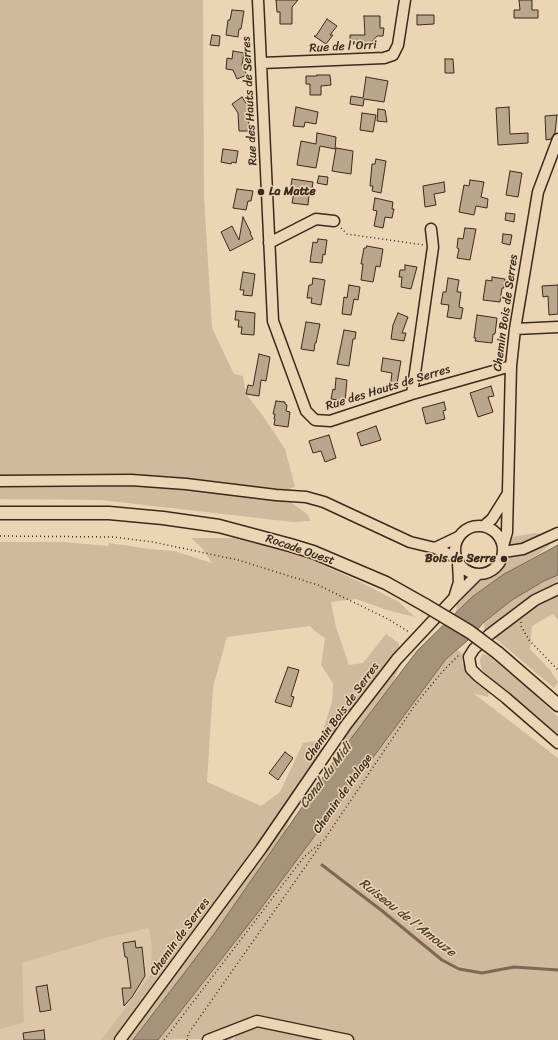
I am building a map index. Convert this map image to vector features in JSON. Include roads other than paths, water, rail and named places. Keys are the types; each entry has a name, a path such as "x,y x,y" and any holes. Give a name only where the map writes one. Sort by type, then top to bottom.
{"main road":[{"name":"Rocade Ouest","path":"0,513 109,513 163,518 219,526 290,544 313,552 386,584 470,632 498,653 558,705"}],"street":[{"name":"Rue des Hauts de Serres","path":"258,0 273,321 306,411 315,420 330,421 412,394 511,366"},
{"name":"Rue de l'Orri","path":"262,63 384,58 393,55 398,45 405,0"},
{"name":"Chemin Bois de Serres","path":"503,549 507,532 511,366 515,329 538,192 555,158 558,139"},
{"path":"270,243 316,219 334,221"},
{"path":"412,394 433,247 431,229"},
{"path":"515,329 558,327"},
{"path":"0,481 131,480 186,484 276,495 306,497 324,502 410,542 435,548 457,560"},
{"path":"484,526 492,519 507,495"},
{"path":"477,526 484,526 496,533 500,539 503,549 501,560 497,566 491,571 477,575 469,573 463,569 457,560 455,544 463,531 477,526"},
{"path":"503,549 523,549 558,533"},
{"path":"435,548 458,537"},
{"name":"Chemin Bois de Serres","path":"454,598 459,582 457,560"},
{"name":"Chemin Bois de Serres","path":"261,849 346,725 397,659 477,575"},
{"path":"558,589 535,600 521,610 490,634 474,649 469,657 471,669 478,676 558,743"},
{"name":"Chemin de Serres","path":"120,1040 261,849"},
{"path":"208,1040 257,1021 348,1040"}],"water":[{"name":"Canal du Midi","path":"558,545 558,575 544,581 512,600 484,622 467,641 446,659 256,915 158,1040 133,1040 214,934 334,761 417,651 472,597 504,574"}],"waterway":[{"name":"Ruiseau de l'Amouze","path":"322,865 381,910 442,960 459,969 482,973 514,967 558,970"}],"place":[{"name":"La Matte","path":"261,192"},
{"name":"Bois de Serre","path":"504,559"}]}
